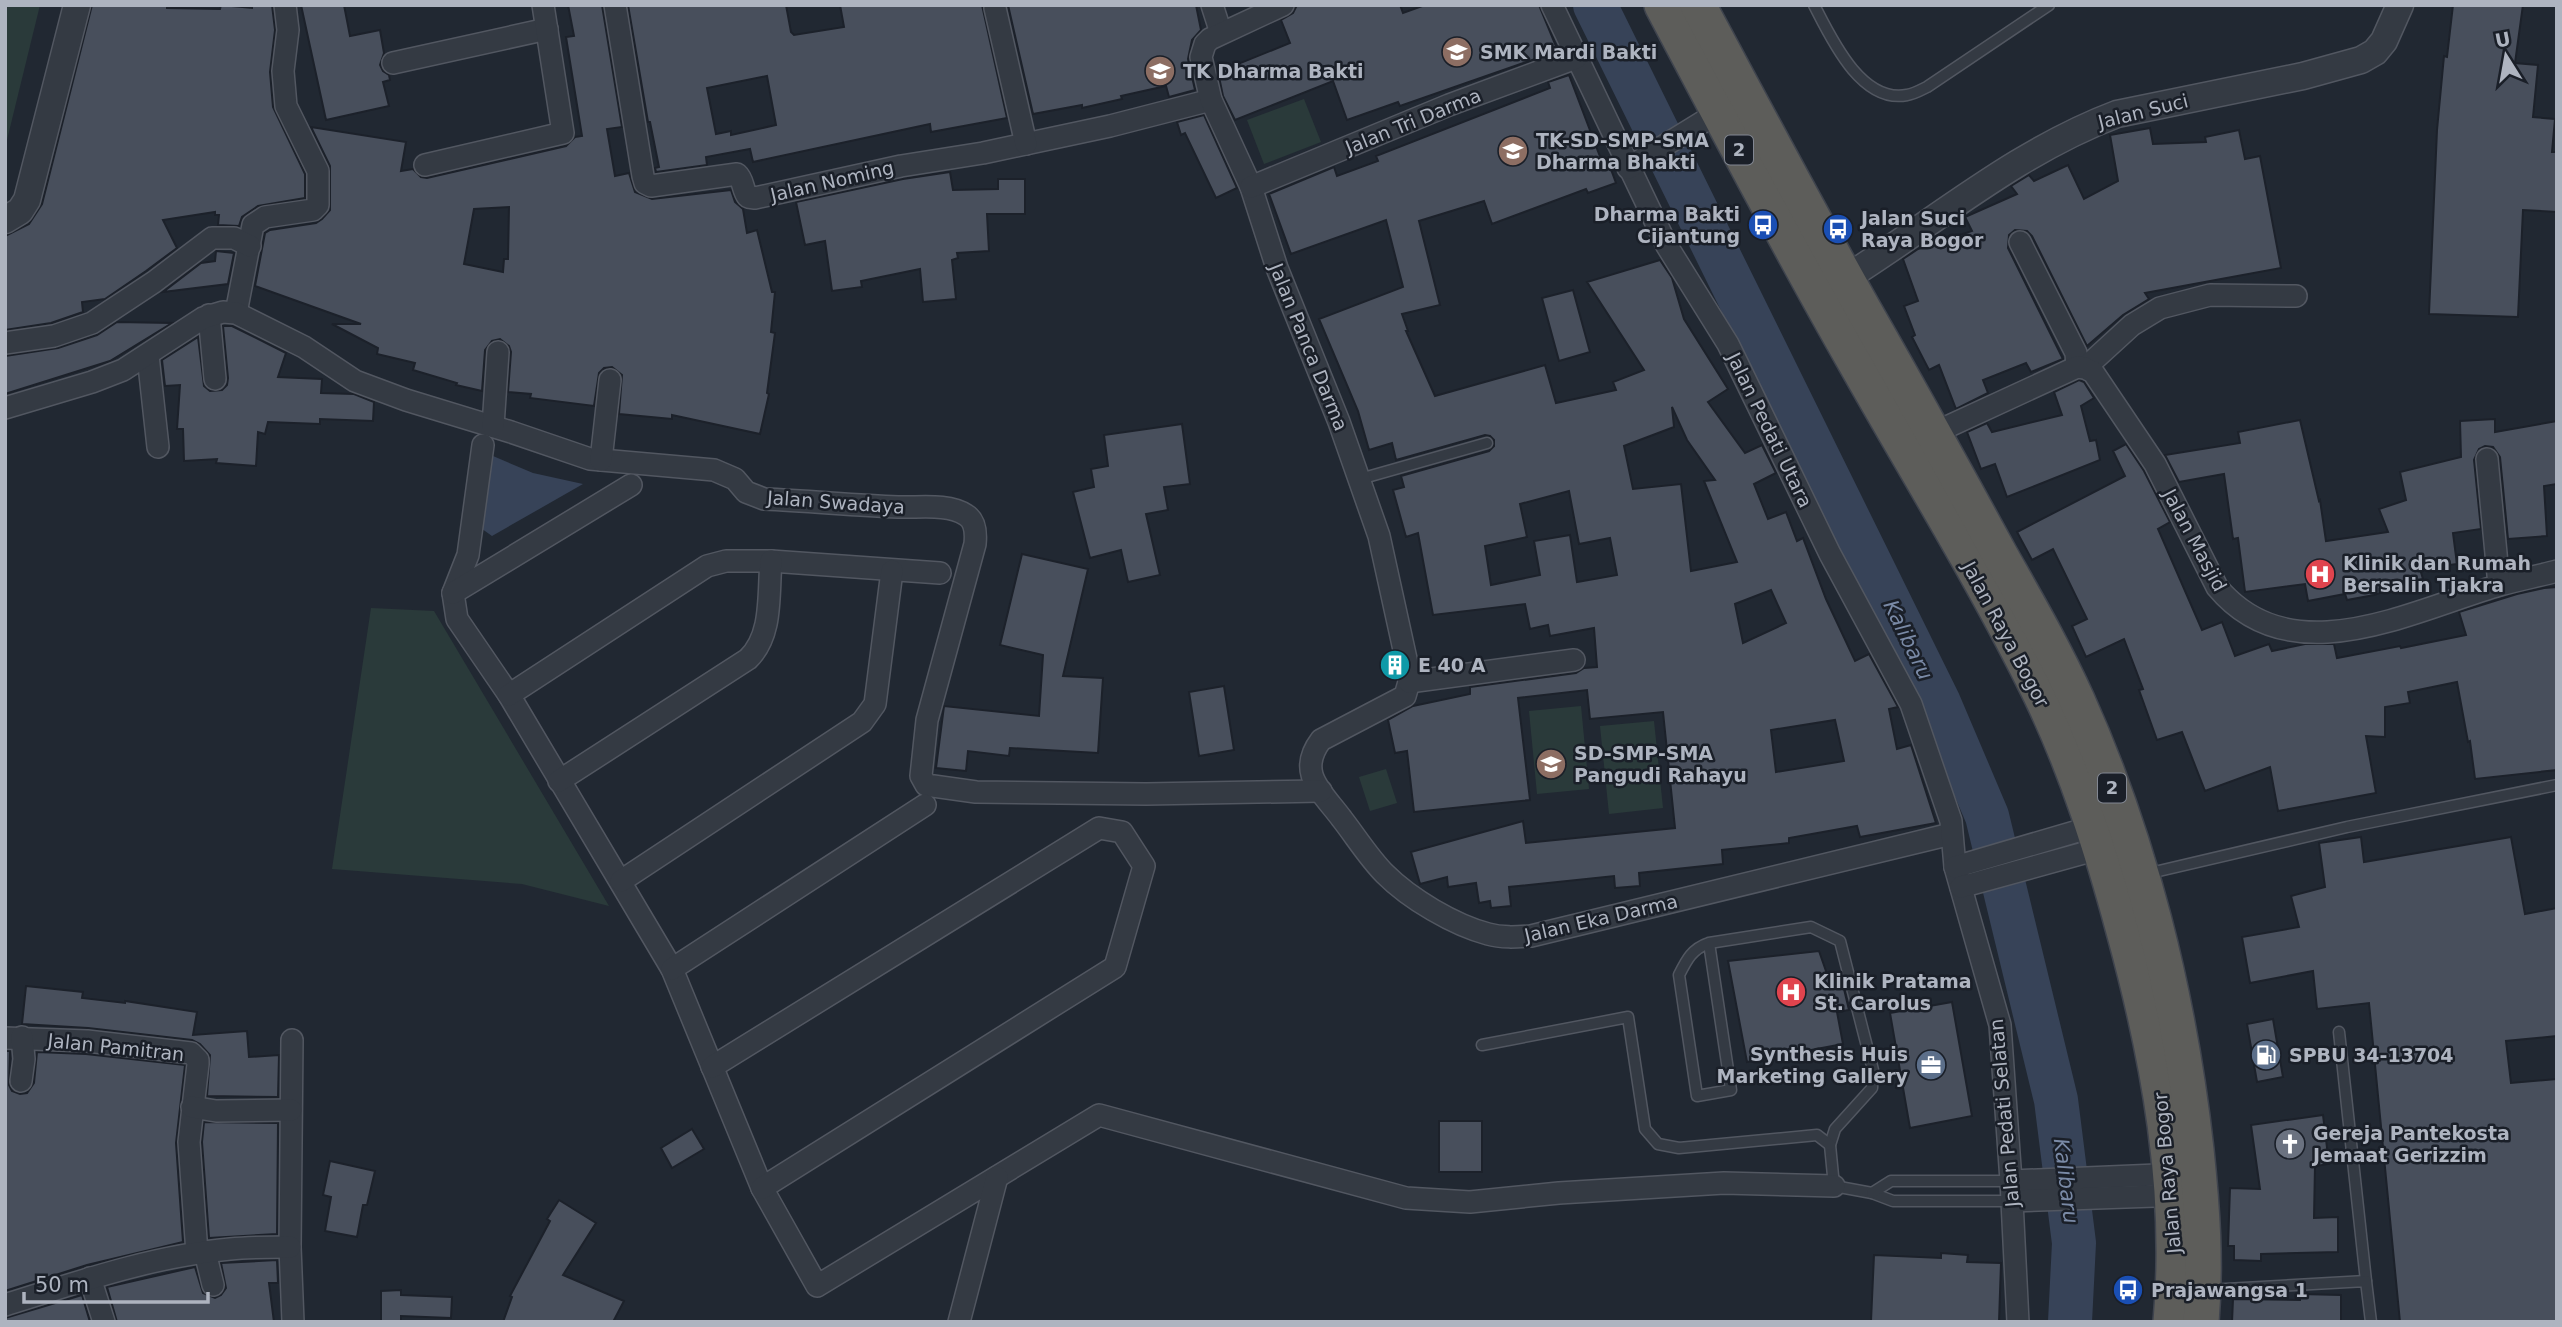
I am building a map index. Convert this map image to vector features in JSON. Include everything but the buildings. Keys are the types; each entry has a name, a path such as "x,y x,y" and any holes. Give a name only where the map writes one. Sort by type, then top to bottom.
{"highway":[{"name":"Jalan Raya Bogor","path":"1662,5 1719,113 1831,287 1934,433 2077,699 2103,762 2140,875 2178,1120 2185,1185 2204,1253 2202,1306"},
{"name":"Jalan Raya Bogor","path":"1698,5 1831,287 2055,726 2160,1011"},
{"name":"Jalan Raya Bogor","path":"2171,1322 2176,1249 2185,1185"}],"street":[{"path":"5,220 20,211 27,200 77,5"},
{"path":"5,408 123,370 209,315 236,313 253,225 260,218 313,210 318,205 318,171 286,106 283,71 288,30 285,5"},
{"path":"425,165 563,133 543,5"},
{"name":"Jalan Noming","path":"615,5 643,176 651,186 737,174 740,176 744,193 755,198 901,166 1110,126 1211,100"},
{"path":"1212,5 1221,33 1283,5"},
{"name":"Jalan Pedati Utara","path":"1552,5 1667,246 1728,344 1830,554 1912,704 1951,821 1958,877"},
{"name":"Jalan Suci","path":"1831,287 1988,193 2059,139 2117,114 2303,76 2361,60 2375,52 2384,41 2400,5"},
{"path":"996,8 1026,144"},
{"path":"393,63 547,29"},
{"name":"Jalan Panca Darma","path":"1221,33 1210,39 1202,50 1211,100 1251,187 1277,268 1360,479 1385,560 1404,690"},
{"name":"Jalan Tri Darma","path":"1251,187 1449,105 1576,58"},
{"path":"1628,168 1719,113"},
{"path":"5,343 54,336 92,323 212,239 234,237 250,247"},
{"path":"2020,242 2081,367"},
{"path":"1934,433 2081,367 2132,325 2160,308 2210,295 2296,296"},
{"name":"Jalan Swadaya","path":"236,313 304,347 355,381 488,436 601,460 715,470 735,479 746,492 764,499 927,507 960,512 968,516 976,532 975,544 927,720 921,776 926,785 976,792 1255,794 1321,791"},
{"path":"209,315 215,379"},
{"path":"498,352 488,436 468,555 453,593 457,619 509,695 671,970 762,1188 817,1286 1099,1115 1406,1198 1470,1202 1559,1193 1724,1183 1833,1186"},
{"path":"148,356 158,447"},
{"name":"Jalan Masjid","path":"2081,367 2093,372 2155,464 2217,587 2231,604 2262,624 2279,629 2325,632 2392,622 2499,585 2557,571"},
{"path":"601,460 610,380"},
{"path":"2487,459 2499,585"},
{"path":"453,593 631,485"},
{"path":"509,695 707,566 726,561 771,561 940,573"},
{"path":"559,782 748,659 759,649 765,633 771,561"},
{"path":"621,881 862,722 875,704 892,571"},
{"path":"1404,690 1574,660"},
{"name":"Jalan Eka Darma","path":"1404,690 1321,740 1312,753 1309,764 1312,776 1384,873 1415,899 1488,935 1510,938 1531,936 1951,834"},
{"path":"671,970 925,805"},
{"path":"712,1067 1099,828 1122,832 1144,866 1115,967 762,1188"},
{"path":"1984,870 2061,836 2098,837"},
{"path":"1958,877 1984,870 2067,858 2098,837"},
{"name":"Jalan Pedati Selatan","path":"1958,877 2000,1025 2018,1322"},
{"path":"14,1038 24,1059 21,1081"},
{"name":"Jalan Pamitran","path":"14,1038 87,1041 191,1053 198,1060 188,1142 201,1253 213,1286"},
{"path":"292,1040 290,1247 293,1322"},
{"path":"192,1107 216,1111 291,1110"},
{"path":"959,1322 997,1177"},
{"path":"2012,1191 2185,1185"},
{"path":"5,1305 90,1278 201,1253 231,1248 290,1247"},
{"path":"90,1278 104,1322"}],"lane":[{"path":"1814,5 1842,57 1859,77 1882,92 1892,95 1906,95 1927,87 2049,5"},
{"path":"1360,479 1487,443"},
{"path":"2140,875 2347,827 2557,785"},
{"path":"1709,943 1731,1090 1697,1096 1678,975 1688,957 1697,947 1709,943 1811,927 1840,942 1873,1070 1872,1088 1835,1129 1830,1145 1833,1186 1872,1193 1893,1201 2012,1191"},
{"path":"1482,1045 1628,1017 1645,1129 1658,1144 1679,1147 1817,1135 1830,1145"},
{"path":"2339,1032 2371,1322"},
{"path":"1872,1193 1891,1181 2012,1191"},
{"path":"2202,1306 2366,1281"}],"shaded area":[{"path":"5,5 40,5 5,148"},
{"path":"1304,99 1321,142 1264,164 1247,120"},
{"path":"371,608 434,611 609,906 522,884 332,869"},
{"path":"1581,706 1589,789 1537,794 1529,711"},
{"path":"1654,721 1663,808 1609,814 1600,726"},
{"path":"1386,769 1397,803 1370,811 1359,777"}],"water":[{"path":"493,456 533,473 583,484 492,536 478,526"}],"waterway":[{"name":"Kalibaru","path":"1595,5 1939,703 1987,816 2056,1100 2074,1243 2070,1322"}],"place":[{"name":"SMK Mardi Bakti","path":"1457,52"},
{"name":"TK Dharma Bakti","path":"1160,71"},
{"name":"TK-SD-SMP-SMA Dharma Bhakti","path":"1513,151"},
{"name":"Dharma Bakti Cijantung","path":"1763,225"},
{"name":"Jalan Suci Raya Bogor","path":"1838,229"},
{"name":"Klinik dan Rumah Bersalin Tjakra","path":"2320,574"},
{"name":"E 40 A","path":"1395,665"},
{"name":"SD-SMP-SMA Pangudi Rahayu","path":"1551,764"},
{"name":"Klinik Pratama St. Carolus","path":"1791,992"},
{"name":"SPBU 34-13704","path":"2266,1055"},
{"name":"Synthesis Huis Marketing Gallery","path":"1931,1065"},
{"name":"Gereja Pantekosta Jemaat Gerizzim","path":"2290,1144"},
{"name":"Prajawangsa 1","path":"2128,1290"}]}
